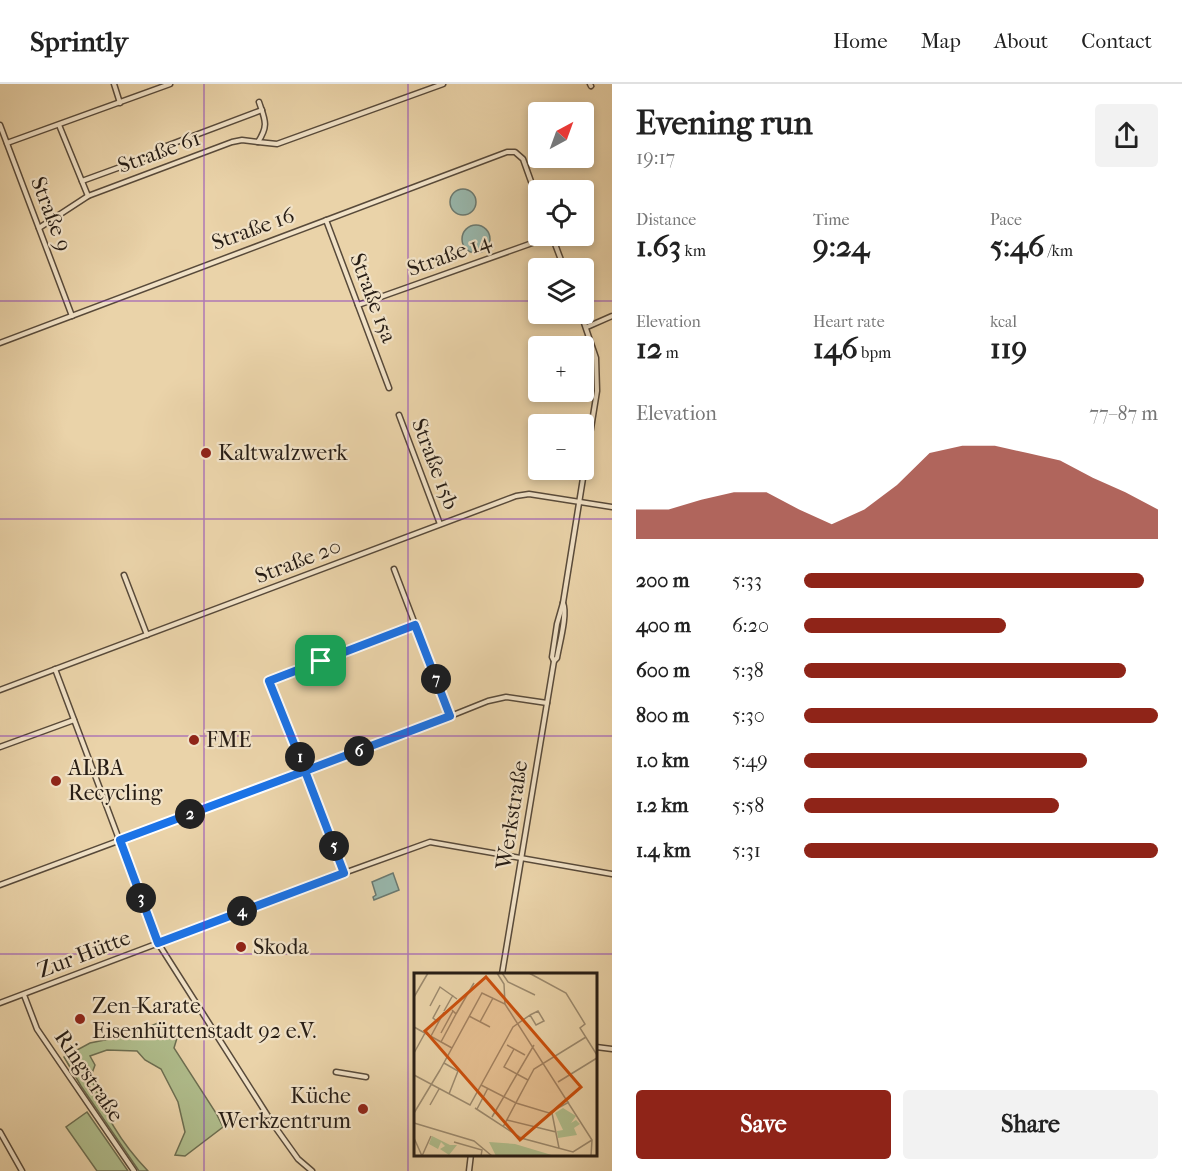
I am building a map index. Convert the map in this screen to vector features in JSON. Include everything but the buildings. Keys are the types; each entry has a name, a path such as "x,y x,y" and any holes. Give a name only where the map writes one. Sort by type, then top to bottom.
{"street":[{"path":"114,84 120,103"},
{"path":"7,143 170,84"},
{"name":"Straße 61","path":"39,228 88,196 232,142 242,140 277,144 443,84"},
{"path":"258,142 264,133 266,123 259,102"},
{"path":"82,181 156,154 161,148 261,110"},
{"name":"Straße 9","path":"0,125 72,316"},
{"path":"59,125 88,196"},
{"name":"Straße 16","path":"0,343 507,152 519,154 530,180"},
{"name":"Straße 15a","path":"326,220 389,388"},
{"name":"Straße 14","path":"358,305 528,245"},
{"path":"587,327 612,316"},
{"name":"Werkstraße","path":"502,973 598,379 596,358 586,324"},
{"name":"Straße 15b","path":"399,415 440,524"},
{"name":"Straße 20","path":"0,690 516,496 529,494 612,507"},
{"path":"394,569 450,716"},
{"path":"124,575 147,635"},
{"path":"344,873 269,681 415,625"},
{"path":"56,669 158,943 273,1124 298,1159 312,1171"},
{"path":"0,885 497,699 547,703"},
{"path":"0,747 74,720"},
{"name":"Zur Hütte","path":"0,1003 430,842 612,874"},
{"name":"Ringstraße","path":"24,995 37,1029 134,1171"},
{"path":"597,1047 612,1049"},
{"path":"336,1072 366,1077"},
{"path":"0,1132 21,1171"},
{"path":"469,1171 471,1156"}],"green space":[{"path":"163,1021 177,1038 174,1048 223,1127 185,1156 175,1155 185,1132 178,1102 161,1069 145,1060 137,1051 107,1050 90,1056 95,1065 91,1076 107,1114 121,1138 148,1171 139,1171 64,1057 90,1043 129,1035"},
{"path":"87,1112 128,1171 97,1171 66,1127"}],"water":[{"path":"463,189 473,192 476,202 473,212 463,215 453,212 450,202 453,192"},
{"path":"476,225 486,229 490,239 486,249 476,253 466,249 462,239 466,229"},
{"path":"393,873 399,890 374,900 373,897 376,895 372,882"}],"place":[{"name":"Kaltwalzwerk","path":"206,453"},
{"name":"FME","path":"194,740"},
{"name":"ALBA Recycling","path":"56,781"},
{"name":"Skoda","path":"241,947"},
{"name":"Zen-Karate Eisenhüttenstadt 92 e.V.","path":"80,1019"},
{"name":"Küche Werkzentrum","path":"363,1109"}],"route":[{"path":"321,661 269,681 305,771 120,840 158,943 344,873 305,771 450,716 415,625 321,661"}]}
